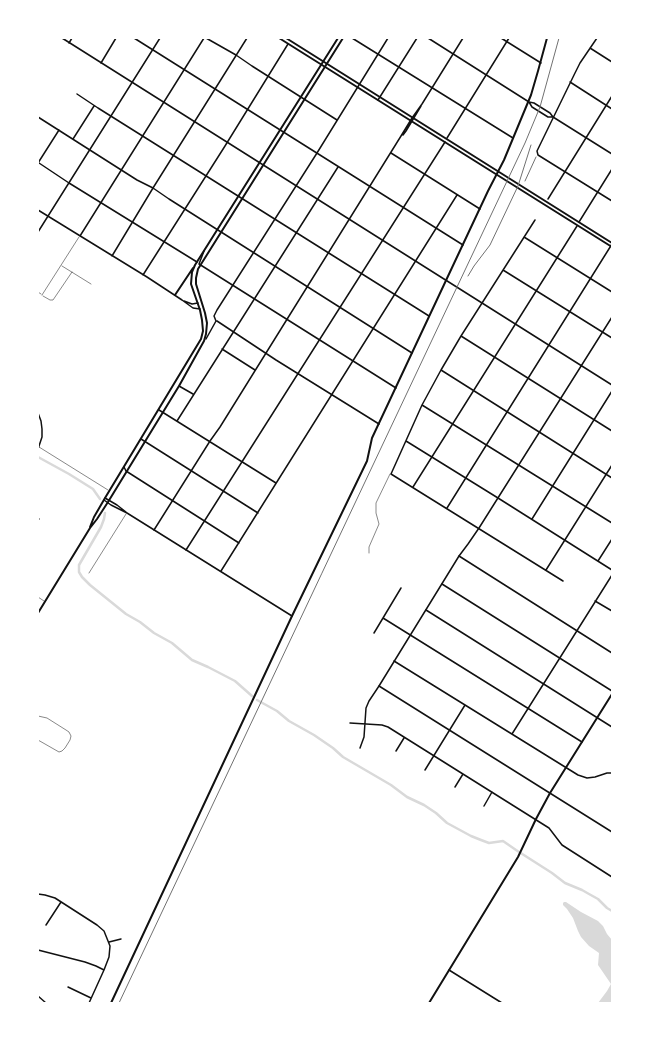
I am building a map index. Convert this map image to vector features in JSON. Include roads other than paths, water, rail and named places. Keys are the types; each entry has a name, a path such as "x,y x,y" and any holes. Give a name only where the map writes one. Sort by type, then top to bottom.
{"main road":[{"path":"279,38 445,140 566,218 612,245"},
{"path":"286,38 291,39 327,64 380,97 412,120"},
{"path":"175,295 338,38"},
{"path":"38,614 179,386 204,341 207,324 196,284 198,269 343,38"},
{"path":"111,1003 292,616 368,459 371,441 513,138 528,102 541,63 547,38"},
{"path":"452,145 567,215 578,224"},
{"path":"90,528 94,517 109,491 201,339 203,327 200,309 191,284 192,272 195,265"},
{"path":"198,303 204,309"},
{"path":"429,1003 523,849 536,819 550,793 612,692"}],"street":[{"path":"62,38 612,384"},
{"path":"69,42 72,38"},
{"path":"101,63 116,38"},
{"path":"134,38 463,246"},
{"path":"38,232 160,38"},
{"path":"80,236 205,38 236,55 337,120"},
{"path":"112,256 173,155 247,38"},
{"path":"352,38 513,138"},
{"path":"379,424 233,332 216,321 214,318 233,285 317,154 388,38"},
{"path":"378,100 417,38"},
{"path":"428,38 528,102 532,107 548,117 553,117"},
{"path":"154,530 391,153 420,110 422,104 463,38"},
{"path":"501,38 541,63"},
{"path":"186,550 320,340 509,38"},
{"path":"597,38 580,63 537,151 538,155 612,201"},
{"path":"143,275 248,110 288,44"},
{"path":"590,48 612,62"},
{"path":"570,82 612,108"},
{"path":"77,94 430,316"},
{"path":"548,199 612,96"},
{"path":"528,102 534,103 550,113 553,117 612,154"},
{"path":"73,139 94,106"},
{"path":"38,117 121,170 153,188 412,353"},
{"path":"59,130 38,163 197,262"},
{"path":"391,153 480,209"},
{"path":"177,421 338,167"},
{"path":"413,487 612,169"},
{"path":"220,572 457,195"},
{"path":"38,210 175,295 193,308 200,309"},
{"path":"535,220 441,370 422,405 391,474 563,581"},
{"path":"524,237 612,292"},
{"path":"447,508 612,245"},
{"path":"205,249 199,263 201,265 396,388"},
{"path":"503,270 612,338"},
{"path":"182,300 192,304 198,303"},
{"path":"360,748 364,737 366,708 459,556 479,528 612,317"},
{"path":"204,341 216,321"},
{"path":"461,336 612,431"},
{"path":"222,349 255,370"},
{"path":"441,370 612,478"},
{"path":"179,386 193,394"},
{"path":"532,519 612,391"},
{"path":"422,405 612,524"},
{"path":"159,409 276,483"},
{"path":"38,413 41,421 42,437 38,448"},
{"path":"141,439 258,513"},
{"path":"406,441 612,570"},
{"path":"546,570 612,465"},
{"path":"124,467 126,471 239,543"},
{"path":"105,499 115,508 127,513 292,616"},
{"path":"598,561 612,539"},
{"path":"459,556 612,653"},
{"path":"512,734 612,575"},
{"path":"442,584 612,692"},
{"path":"374,633 401,588"},
{"path":"595,601 612,611"},
{"path":"426,610 612,726"},
{"path":"383,618 582,742"},
{"path":"394,661 578,775 587,778 612,773"},
{"path":"379,686 612,832"},
{"path":"425,770 465,705"},
{"path":"350,723 365,723 388,727 536,819 549,828 562,845 612,877"},
{"path":"396,751 404,738"},
{"path":"455,788 464,774"},
{"path":"484,806 492,792"},
{"path":"38,894 55,898 97,925 104,932 110,946 109,957 89,1003"},
{"path":"46,925 61,902"},
{"path":"108,942 121,939"},
{"path":"38,950 85,962 104,970"},
{"path":"449,970 502,1003"},
{"path":"68,987 91,998"},
{"path":"38,996 46,1003"}],"lane":[{"path":"42,295 80,236"},
{"path":"61,265 91,284"},
{"path":"38,292 52,300 54,299 72,272"},
{"path":"38,448 109,491"},
{"path":"369,553 369,547 379,524 376,513 376,503 387,479 391,474"},
{"path":"89,573 127,513"},
{"path":"38,597 45,602"},
{"path":"38,716 46,718 66,730 71,736 65,748 59,752 38,740"}],"waterway":[{"path":"38,457 93,489 100,499"},
{"path":"105,513 101,527 79,565 79,572 82,577 126,614 172,643 192,660 235,681 252,696"},
{"path":"257,700 314,735 343,757 391,785 407,797 424,805 447,823 471,836 489,843 503,841 565,883 598,899 612,911"}],"railway":[{"path":"119,1003 525,143 540,107 559,38"},
{"path":"468,276 490,245 518,186 531,145"},
{"path":"525,181 536,157"}]}
